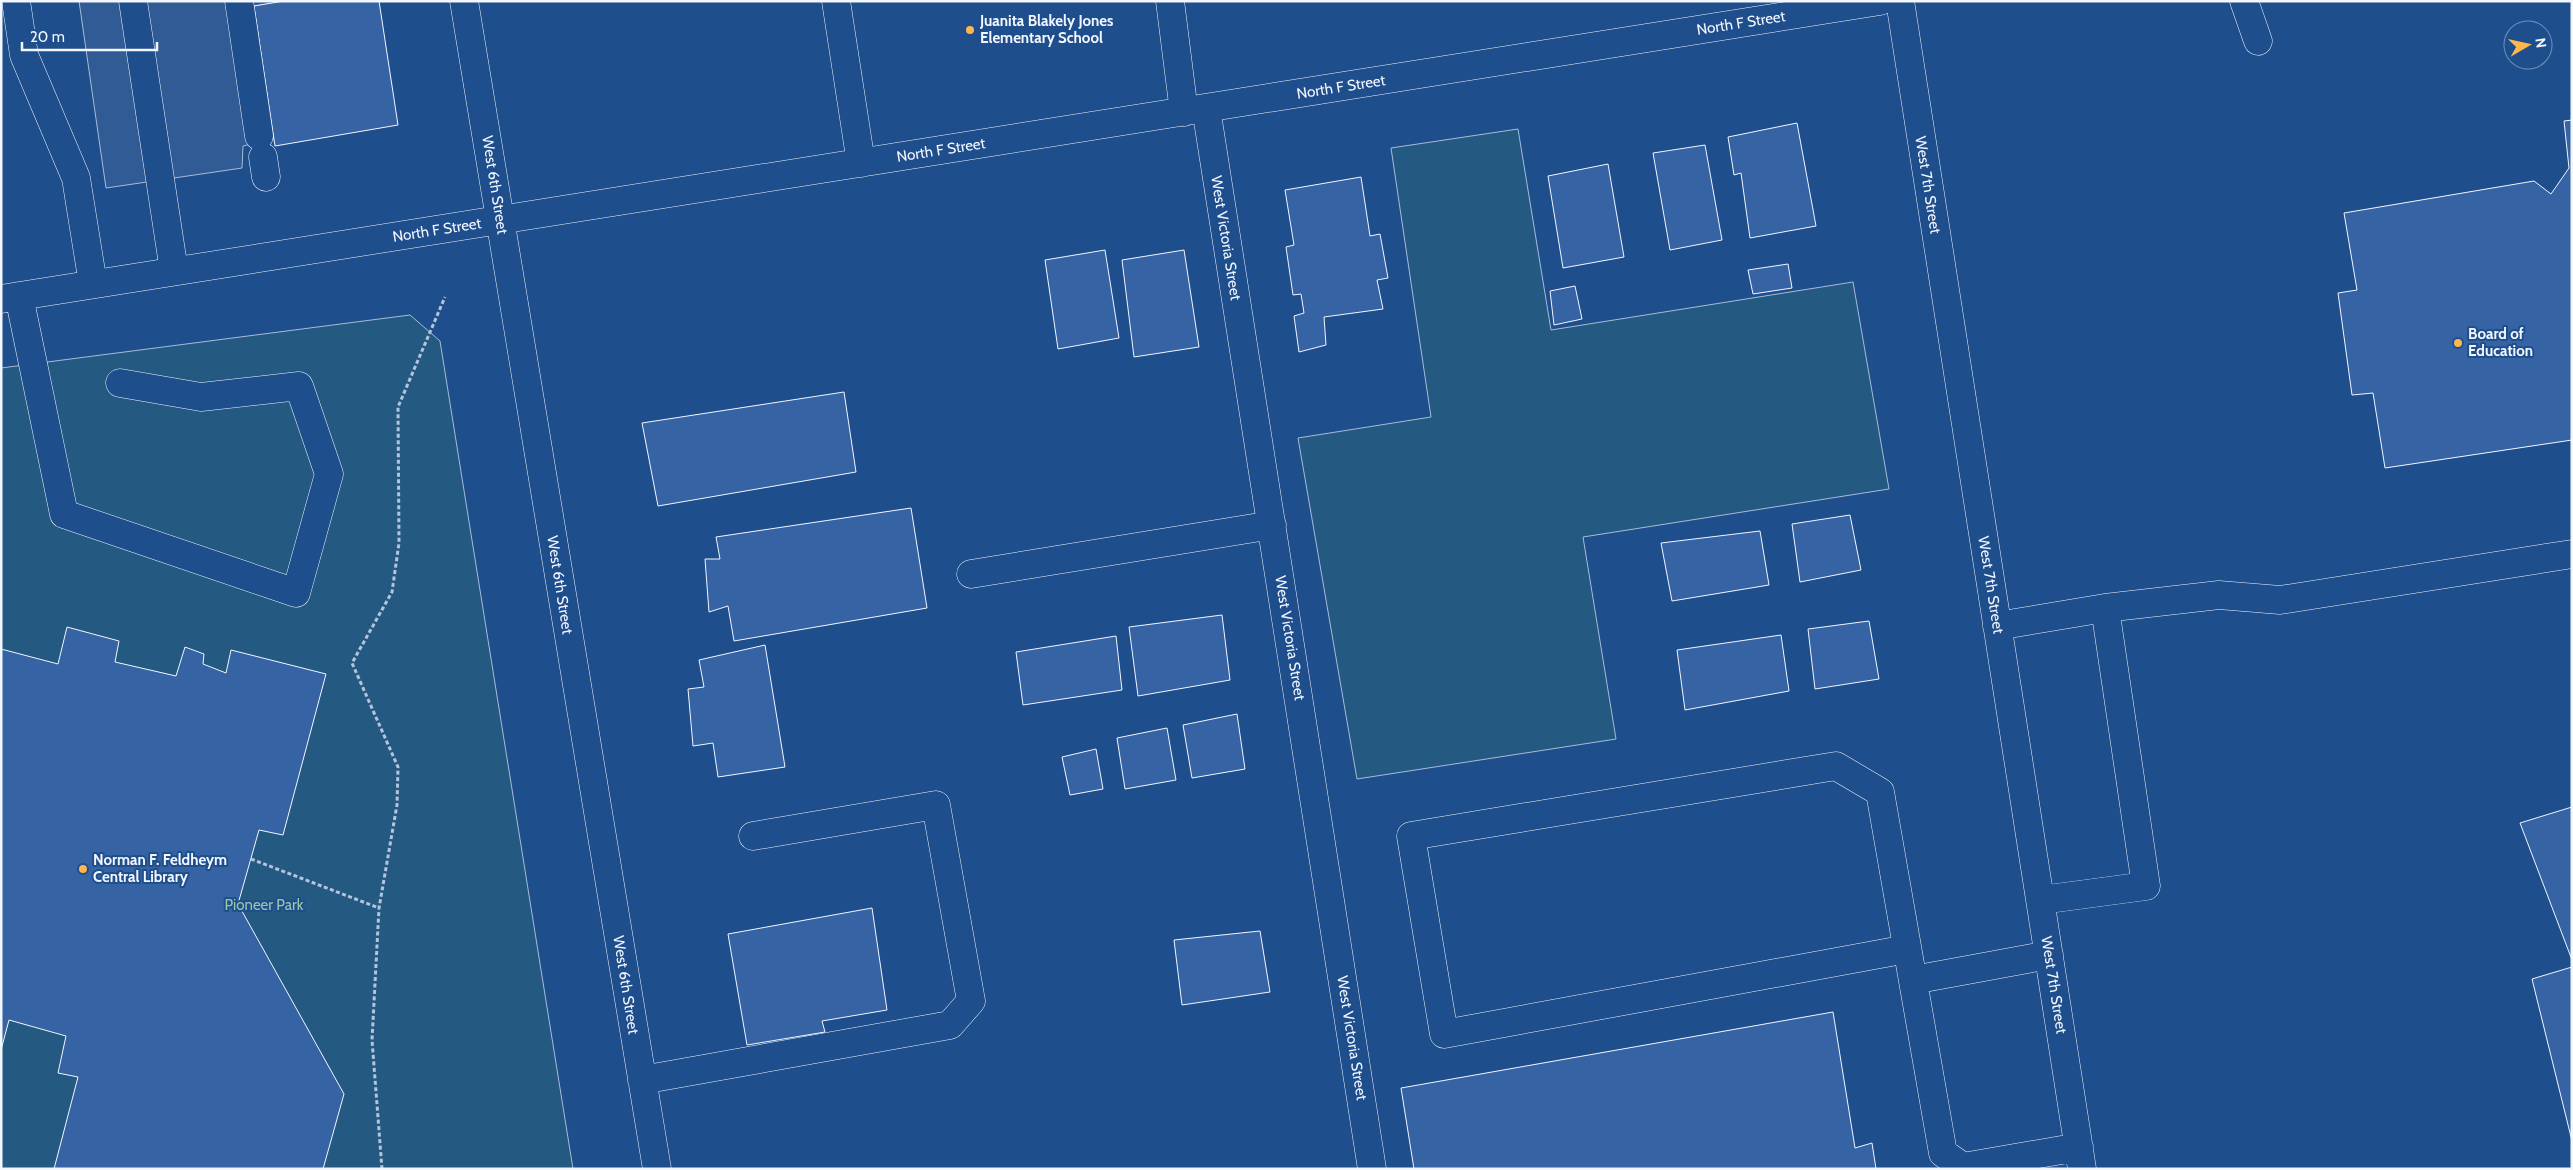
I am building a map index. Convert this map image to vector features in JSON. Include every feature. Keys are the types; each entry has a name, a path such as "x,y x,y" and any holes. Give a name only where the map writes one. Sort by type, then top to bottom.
{"street":[{"path":"16,1 24,55 76,178 93,284"},
{"path":"133,1 174,272"},
{"path":"239,1 263,157"},
{"name":"West 6th Street","path":"464,1 657,1169"},
{"name":"West Victoria Street","path":"1170,1 1195,110 1272,525 1372,1169"},
{"name":"North F Street","path":"10,297 1880,1"},
{"name":"West 7th Street","path":"1900,1 2081,1158"},
{"path":"2244,1 2258,41"},
{"path":"838,13 861,163"},
{"path":"10,297 64,514 296,593 329,474 299,386 201,397 120,383"},
{"path":"971,574 1272,525"},
{"path":"1997,626 2105,608 2219,595 2280,600 2572,554"},
{"path":"2040,900 2146,886 2105,608"},
{"path":"1907,950 1444,1034 1412,836 1836,766 1880,792 1943,1153 1963,1167 2081,1158"},
{"path":"642,1080 950,1025 971,1001 936,805 753,836"},
{"path":"1913,980 2049,955"}],"path":[{"path":"382,1169 372,1040 379,908 396,805 398,767 352,663 392,592 399,543 398,406 444,298"},
{"path":"251,859 379,908"}],"green space":[{"path":"1518,129 1551,330 1853,282 1889,489 1583,537 1616,739 1357,779 1298,438 1431,417 1391,148"},
{"name":"Pioneer Park","path":"410,315 440,341 573,1169 1,1169 1,368"}],"shaded area":[{"path":"79,1 288,1 254,6 274,139 243,146 242,168 106,188"}],"building":[{"path":"284,1 379,1 398,125 275,146 254,6"},
{"name":"Board of Education","path":"2572,120 2572,440 2385,468 2373,393 2352,395 2338,293 2357,290 2344,213 2534,181 2551,194 2569,168 2564,121"},
{"path":"1797,123 1816,226 1750,238 1741,173 1734,175 1728,137"},
{"path":"1705,145 1722,240 1670,250 1653,153"},
{"path":"1608,164 1624,257 1563,268 1548,176"},
{"path":"1361,177 1370,236 1380,234 1388,278 1377,280 1383,309 1324,317 1326,345 1299,352 1294,316 1304,313 1301,294 1293,295 1286,247 1294,245 1285,190"},
{"path":"1105,250 1119,338 1058,349 1045,260"},
{"path":"1184,250 1199,347 1134,357 1122,260"},
{"path":"1788,264 1792,288 1753,294 1748,270"},
{"path":"1575,286 1582,319 1554,325 1550,291"},
{"path":"844,392 856,472 658,506 642,423"},
{"path":"911,508 927,608 734,641 728,606 709,612 705,559 720,559 716,537"},
{"path":"1850,515 1861,570 1800,582 1792,524"},
{"path":"1760,531 1769,585 1672,601 1661,543"},
{"path":"1222,615 1230,680 1138,696 1129,627"},
{"path":"1869,621 1879,679 1815,689 1808,629"},
{"path":"67,627 119,641 115,662 176,676 185,647 204,654 203,664 226,673 231,650 326,674 283,835 259,830 238,904 344,1094 323,1169 54,1169 78,1077 58,1073 66,1036 9,1020 1,1050 1,649 58,664"},
{"path":"1781,635 1789,691 1685,710 1677,650"},
{"path":"1116,636 1122,690 1023,705 1016,652"},
{"path":"765,645 785,767 718,777 713,743 693,746 688,689 704,687 699,660"},
{"path":"1237,714 1245,769 1192,778 1183,725"},
{"path":"1167,728 1176,780 1125,789 1117,738"},
{"path":"1096,749 1103,789 1070,795 1062,757"},
{"path":"2572,807 2572,960 2520,823"},
{"path":"872,908 887,1010 822,1021 825,1032 747,1045 728,934"},
{"path":"1260,931 1270,992 1182,1005 1174,940"},
{"path":"2572,967 2572,1141 2532,979"},
{"path":"1833,1012 1855,1148 1872,1143 1876,1169 1414,1169 1401,1088"}],"place":[{"name":"Juanita Blakely Jones Elementary School","path":"970,30"},
{"name":"Board of Education","path":"2458,343"},
{"name":"Norman F. Feldheym Central Library","path":"83,869"}]}
